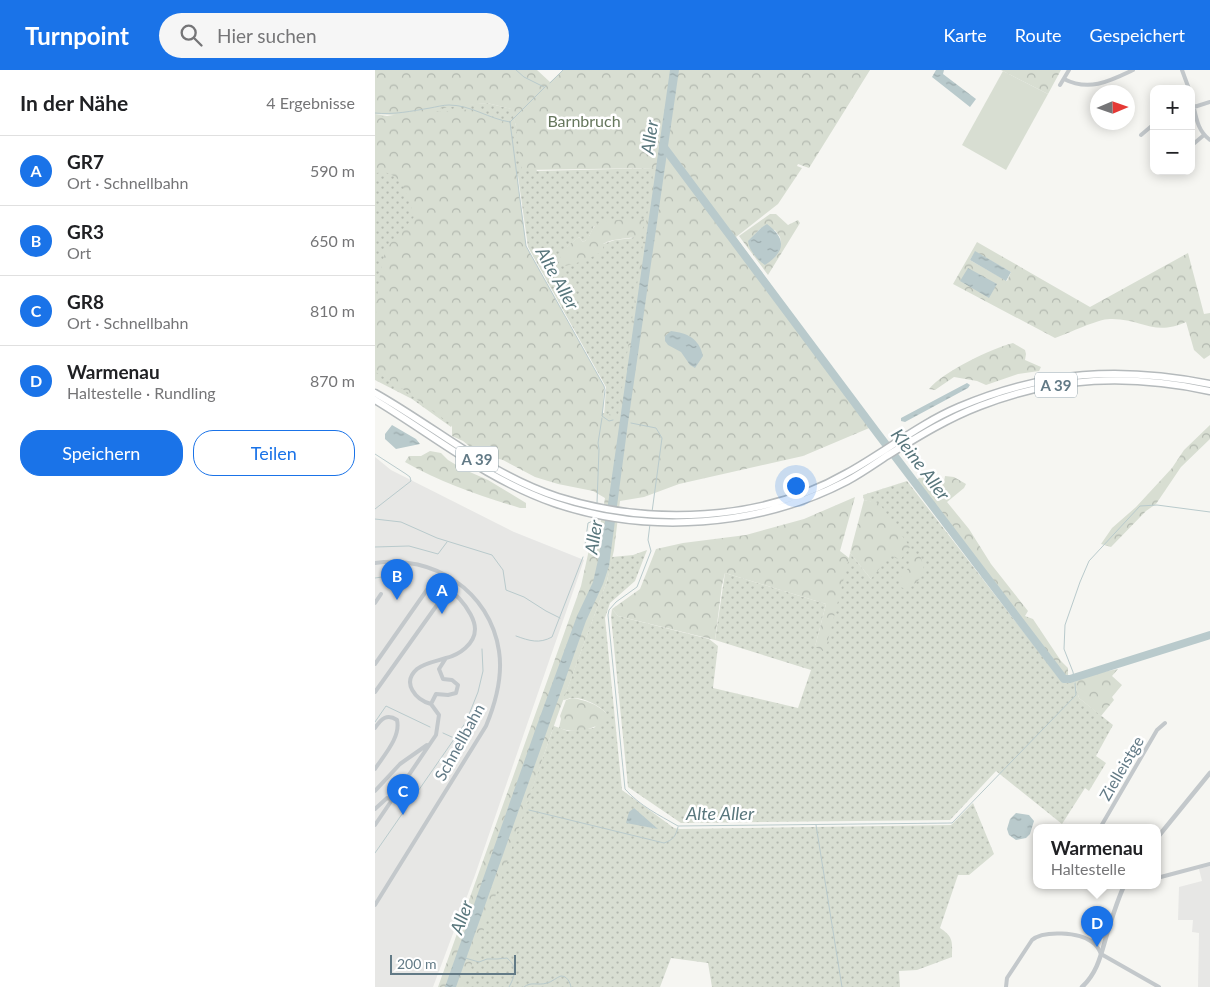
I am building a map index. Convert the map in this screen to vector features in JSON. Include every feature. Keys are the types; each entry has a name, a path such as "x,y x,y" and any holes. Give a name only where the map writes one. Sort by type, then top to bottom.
{"highway":[{"name":"A 39","path":"375,400 498,479 556,503 587,508 697,518 756,507 796,496 873,461 910,438 935,419 969,402 1021,385 1093,374 1135,373 1210,384"},
{"name":"A 39","path":"910,438 980,406 1021,392 1053,386 1093,380 1127,380 1164,383 1210,392"},
{"name":"A 39","path":"375,393 499,472 587,508"}],"street":[{"path":"1060,85 1069,70"},
{"path":"1064,79 1077,84 1096,85 1133,70"},
{"path":"1182,70 1188,85"},
{"path":"1195,107 1210,102"},
{"path":"1195,117 1204,135 1210,140"},
{"path":"1141,135 1150,127"},
{"path":"1195,143 1204,135"},
{"name":"Schnellbahn","path":"375,563 398,561 417,564 440,571 467,591 478,602 489,620 497,641 500,664 497,697 486,726 375,905"},
{"path":"375,664 431,584 443,585 471,613 475,629 473,638 466,648 454,656 432,662 417,669 411,679 410,686 412,692 417,698 431,704 439,715 435,735 375,825"},
{"path":"375,692 437,605 444,602 452,592"},
{"path":"375,603 381,594"},
{"path":"439,669 447,658"},
{"path":"431,704 437,694 456,693 458,685 452,680 443,678 439,669 432,662"},
{"path":"375,728 382,719 393,716 397,720 399,727 397,734 375,769"},
{"name":"Zielleistge","path":"1102,824 1157,730 1165,723"},
{"path":"375,791 400,764 430,743"},
{"path":"1161,833 1210,773"},
{"path":"375,809 387,798 392,800"},
{"path":"1161,877 1210,864"},
{"path":"1082,987 1095,972 1123,889"},
{"path":"1006,987 1007,978 1027,946 1035,937 1043,934 1060,933 1080,936 1091,941 1097,946 1101,954 1159,987"},
{"path":"1091,941 1106,935"}],"shaded area":[{"path":"375,457 391,470 514,532 584,560 475,875 433,987 375,987"},
{"path":"1210,866 1210,987 1198,987 1199,933 1192,932 1193,920 1178,920 1179,887 1202,881 1199,869"}],"green space":[{"name":"Barnbruch","path":"375,70 537,70 550,82 563,70 870,70 809,168 798,164 797,166 802,168 778,204 736,237 874,426 803,456 679,484 644,497 620,501 614,550 607,581 557,717 464,987 438,987 581,586 594,527 600,527 605,498 593,491 535,477 503,460 479,454 463,441 452,436 452,425 393,382 375,372 376,309 382,263 386,250 414,217 405,191 398,180 393,175 387,173 375,173 375,116 387,117 397,115 375,114","holes":["487,103 511,109 516,126 522,170 654,168 618,416 603,413 604,386 526,246 510,121 502,121 484,112 475,110 435,112 434,109"]},
{"path":"1001,70 1061,70 1048,94"},
{"path":"1003,71 1048,94 1006,170 962,145"},
{"path":"487,103 512,109 516,126 537,171 655,168 618,420 599,491 606,387 528,247 518,176 515,179 462,410 451,427 412,399 375,380 375,114 387,116 450,106","holes":["594,226 634,238 615,240 603,244 567,247 579,237 583,242 588,239"]},
{"path":"770,214 776,214 788,225 798,220 800,223 768,275 739,236","holes":["761,228 775,230 780,237 781,243 748,242"]},
{"path":"644,219 642,235 617,239 603,244 603,251 584,261 565,266 560,263 560,258 566,248 579,237 583,242 586,240 597,224 617,220"},
{"path":"977,242 1090,307 1188,253 1204,314 1210,313 1210,355 1204,359 1194,350 1186,322 1165,328 1121,319 1110,319 1055,338 953,284","holes":["975,252 1011,272 1007,281 970,260"]},
{"path":"1013,343 1025,350 1025,360 1041,367 1039,371 1018,374 986,385 977,381 954,377 935,390 929,389 956,368 993,350"},
{"path":"1210,425 1210,439 1181,467 1156,504 1146,511 1111,547 1101,544 1112,528 1136,507 1172,468 1184,450"},
{"path":"430,451 441,453 448,460 463,469 488,480 526,503 526,508 520,508 461,488 405,462 409,456 421,456"},
{"path":"922,476 928,476 931,484 938,489 944,482 945,476 954,477 966,484 964,488 947,502 969,529 991,564 1028,611 1025,616 1033,619 1061,661 1068,668 1068,680 915,481"},
{"path":"907,481 1063,683 1073,678 1079,698 1113,725 1096,756 1106,763 1089,791 1085,788 1062,824 996,771 950,820 681,823 628,787 611,617 612,609 618,616 709,639 718,646 713,688 798,708 811,670 715,640 725,573 826,604 815,647 850,553 871,579 879,504 864,500 863,495"},
{"path":"855,497 840,551 849,558 825,652 815,647 826,604 725,573 715,640 618,616 612,609 640,589 656,549 683,543 746,535 804,519"},
{"path":"864,500 879,503 910,547 900,560 890,555 871,579 850,553"},
{"path":"647,550 635,581 610,603 605,618 622,790 674,828 680,829 951,825 973,803 994,854 969,875 958,875 940,928 950,937 952,957 917,970 899,971 900,987 712,987 708,963 671,958 660,987 462,987 554,726 568,731 594,728 606,713 595,704 586,700 571,698 563,700 607,581 612,557 633,555"},
{"path":"914,554 920,556 923,567 922,575 908,589 899,587 899,579 910,566 910,557"},
{"path":"1118,669 1112,676 1122,685 1112,697 1114,700 1101,716 1079,698 1073,678"},
{"path":"572,698 586,701 599,707 606,713 606,720 584,730 572,731 559,728 560,716 566,700"}],"water":[{"path":"670,70 679,70 609,566 586,621 456,987 445,987 537,725 577,616 593,582 608,504"},
{"path":"936,70 944,70 943,74 976,99 970,107 932,77"},
{"path":"767,224 778,235 781,245 777,255 765,265 752,252 748,241"},
{"path":"975,251 1011,272 1006,281 970,260"},
{"path":"968,268 997,284 989,298 960,281"},
{"path":"671,331 687,335 699,345 703,356 695,368 690,365 681,352 668,345 665,341 665,336"},
{"path":"967,383 970,385 968,388 905,422 901,421 901,418"},
{"path":"392,425 416,439 420,444 396,449 385,439 385,434"},
{"path":"634,808 658,829 626,823 629,812"},
{"path":"1016,813 1029,815 1034,821 1030,834 1026,838 1016,840 1009,835 1007,829 1010,819"}],"waterway":[{"path":"516,70 524,77 544,87"},
{"name":"Alte Aller","path":"550,83 563,70"},
{"name":"Alte Aller","path":"546,86 510,122 526,246 604,386 602,416 609,421 613,420"},
{"path":"375,113 403,112 449,105 465,107 510,122"},
{"name":"Kleine Aller","path":"663,146 1064,679 1070,679 1210,635"},
{"path":"597,503 598,443 602,418"},
{"name":"Alte Aller","path":"631,423 656,428 662,438 652,512"},
{"path":"375,454 406,474 410,477 411,481 375,509"},
{"path":"1074,678 1064,649 1065,625 1089,561 1140,506 1157,505 1210,512"},
{"name":"Aller","path":"585,545 588,523 593,521 594,517"},
{"path":"375,519 401,522 437,538 492,555 503,570 506,590 524,597 560,618"},
{"name":"Alte Aller","path":"650,524 648,540 651,551 637,587 616,602 609,610 608,615 625,789 643,805 678,826 952,823 1076,695 1075,683"},
{"path":"375,547 409,546 438,554 447,542"},
{"name":"Aller","path":"516,636 534,641 552,637 583,557"},
{"path":"375,578 396,575"},
{"path":"375,853 466,722 478,692 483,671 482,649"},
{"path":"375,722 386,706 430,727"},
{"path":"443,733 454,738"},
{"path":"529,810 664,843 674,837 678,827"},
{"path":"816,825 842,987"},
{"path":"465,958 479,962 487,959 507,958 514,968 513,979 509,987"},
{"path":"524,987 529,984 544,984 561,976 568,980 571,987"}],"place":[{"name":"GR3","path":"397,600"},
{"name":"GR7","path":"442,614"},
{"name":"GR8","path":"403,815"},
{"name":"Warmenau","path":"1097,947"}]}
